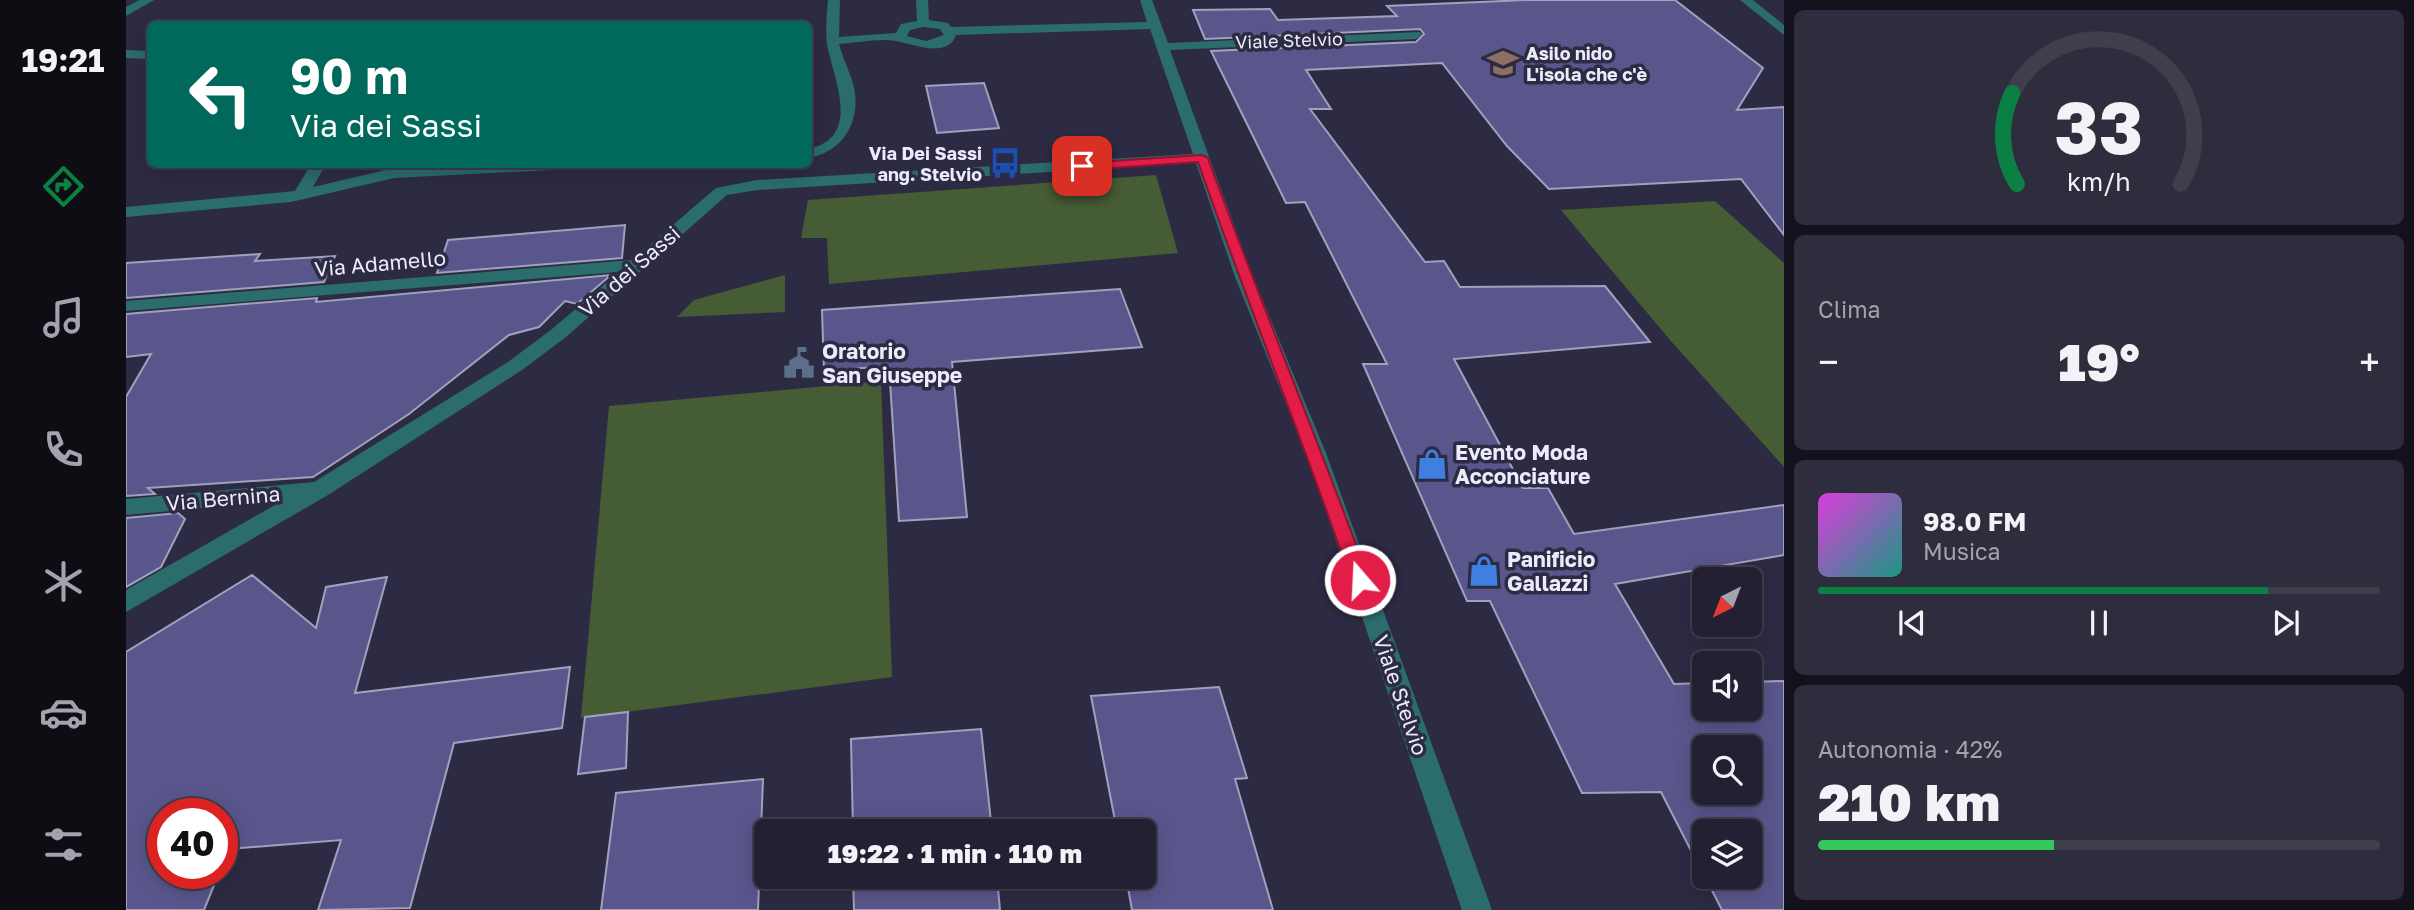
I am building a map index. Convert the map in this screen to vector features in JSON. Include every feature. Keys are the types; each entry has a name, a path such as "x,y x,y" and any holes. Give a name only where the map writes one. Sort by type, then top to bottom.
{"street":[{"path":"126,12 148,0"},
{"path":"812,153 833,145 845,126 849,95 838,68 832,41 834,0"},
{"path":"922,0 923,23"},
{"name":"Viale Stelvio","path":"1146,0 1244,277 1315,453 1477,910"},
{"path":"1745,0 1784,31"},
{"path":"900,37 905,27 923,23 944,26 950,31 1155,25"},
{"path":"832,41 900,37 917,44 935,44 948,39 950,31"},
{"name":"Viale Stelvio","path":"1162,47 1416,34"},
{"path":"126,54 147,55"},
{"name":"Via dei Sassi","path":"126,602 320,489 515,366 637,265 716,194 731,188 1202,158"},
{"path":"301,195 317,168"},
{"path":"126,212 301,195 394,173 477,168"},
{"name":"Via Adamello","path":"126,306 637,265"},
{"name":"Via Bernina","path":"126,507 320,489"}],"green space":[{"path":"1156,175 1178,253 829,284 827,238 801,238 808,200"},
{"path":"1715,201 1784,263 1784,467 1670,340 1561,210"},
{"path":"785,275 785,312 677,317 694,300"},
{"path":"881,381 892,677 581,718 609,406"}],"building":[{"path":"1527,0 1675,0 1763,68 1737,110 1784,107 1784,235 1741,179 1549,189 1507,146 1442,63 1306,70 1331,109 1310,109 1425,262 1444,261 1460,287 1605,286 1650,342 1454,359 1523,488 1548,488 1574,534 1784,505 1784,555 1714,567 1692,567 1692,571 1615,584 1674,684 1692,683 1692,721 1762,721 1762,682 1784,681 1784,910 1722,910 1711,889 1762,889 1762,819 1692,819 1692,853 1661,792 1582,793 1490,601 1467,601 1363,364 1387,364 1305,202 1286,203 1211,51 1416,42 1424,34 1420,29 1205,39 1193,10 1270,9 1278,20 1397,16 1387,6"},
{"path":"984,83 999,128 937,133 926,86"},
{"path":"625,225 622,258 437,273 448,240"},
{"path":"260,254 255,261 335,256 324,282 126,298 126,263"},
{"path":"611,275 577,304 565,301 539,327 509,335 409,414 313,477 148,488 155,494 126,496 126,397 151,354 126,357 126,314 317,298 316,302"},
{"path":"1120,289 1142,347 952,362 967,517 899,521 889,366 824,371 822,310"},
{"path":"178,513 185,519 161,567 126,587 126,518"},
{"path":"252,575 316,628 326,587 387,577 355,693 570,667 562,728 454,743 410,908 318,910 341,840 238,848 238,798 147,798 147,889 213,889 204,910 126,910 126,652"},
{"path":"1219,687 1247,778 1235,779 1273,910 1132,910 1128,889 1156,889 1156,819 1115,819 1091,696"},
{"path":"628,712 626,768 578,774 585,717"},
{"path":"981,729 991,819 853,819 851,739"},
{"path":"763,779 761,819 754,819 754,889 759,889 758,910 601,910 616,793"},
{"path":"853,889 998,889 1000,910 854,910"}],"place":[{"name":"Asilo nido L'isola che c'è","path":"1503,63"},
{"name":"Via Dei Sassi ang. Stelvio","path":"1005,163"},
{"name":"Oratorio San Giuseppe","path":"799,363"},
{"name":"Evento Moda Acconciature","path":"1432,464"},
{"name":"Panificio Gallazzi","path":"1484,571"}],"route":[{"path":"1082,166 1202,158 1244,277 1315,453 1360,580"}]}
